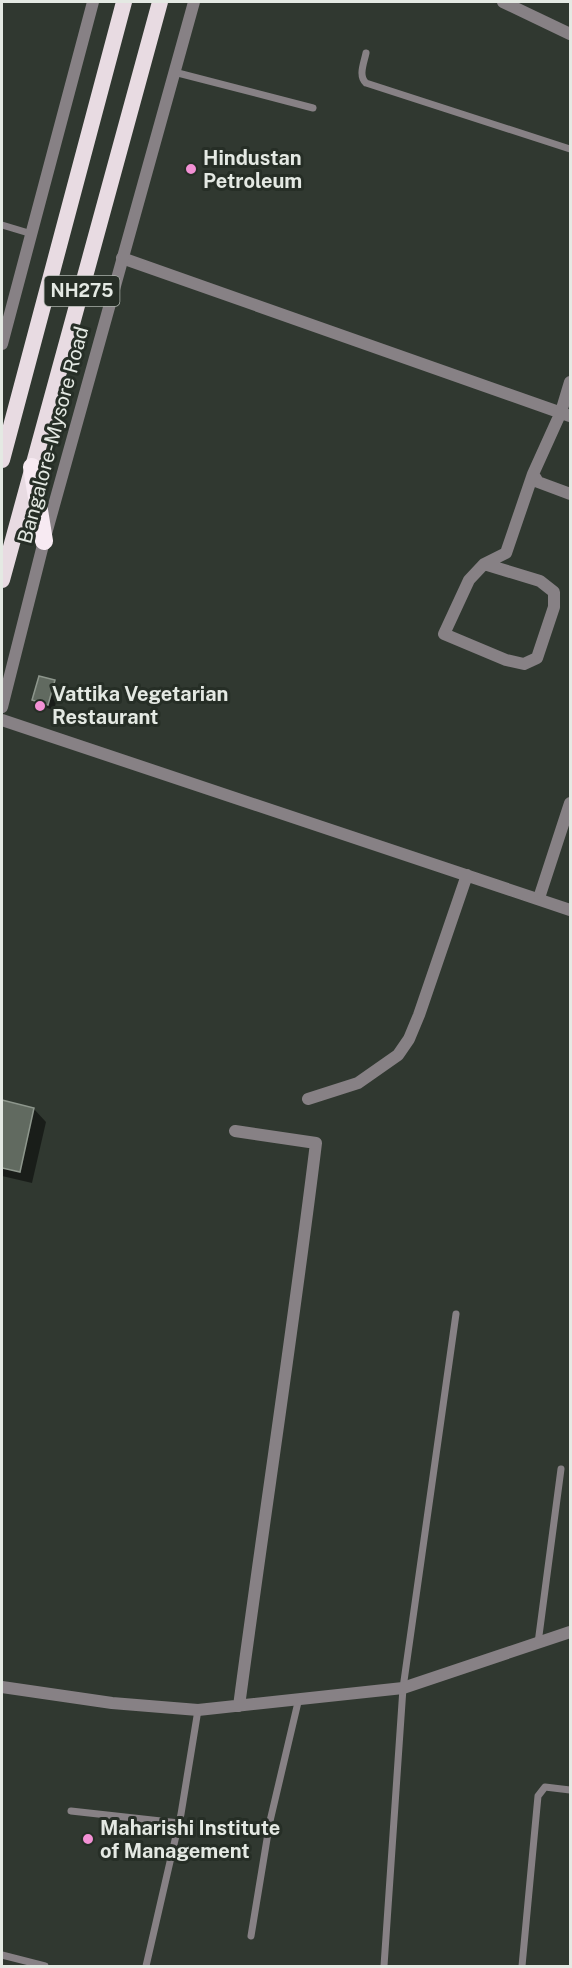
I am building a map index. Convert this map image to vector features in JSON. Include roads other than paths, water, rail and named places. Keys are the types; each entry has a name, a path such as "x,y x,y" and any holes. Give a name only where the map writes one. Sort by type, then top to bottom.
{"highway":[{"name":"NH275","path":"2,460 124,2"},
{"name":"NH275","path":"2,580 160,2"},
{"path":"32,467 44,541"}],"street":[{"name":"NH275","path":"2,344 93,2"},
{"name":"Bangalore-Mysore Road","path":"2,707 44,541 194,2"},
{"path":"503,2 570,34"},
{"path":"122,258 566,414"},
{"path":"484,564 540,581 554,592 554,607 537,658 524,664 506,660 444,634 469,580 484,564 506,553 533,474 566,414 570,382"},
{"path":"533,474 538,482 570,494"},
{"path":"2,720 570,910"},
{"path":"539,898 570,802"},
{"path":"308,1099 358,1083 398,1055 409,1039 467,874"},
{"path":"236,1131 316,1143 298,1288 239,1706"},
{"path":"2,1688 112,1703 198,1710 239,1706 299,1698 404,1689 570,1632"}],"lane":[{"path":"366,53 362,75 366,83 570,149"},
{"path":"174,72 313,108"},
{"path":"2,225 32,234"},
{"path":"384,1966 404,1689 456,1314"},
{"path":"538,1643 561,1469"},
{"path":"251,1936 270,1821 299,1698"},
{"path":"146,1966 179,1823 198,1710"},
{"path":"522,1966 538,1796 545,1787 570,1790"},
{"path":"71,1811 179,1823"},
{"path":"2,1955 45,1966"}],"place":[{"name":"Hindustan Petroleum","path":"191,169"},
{"name":"Vattika Vegetarian Restaurant","path":"40,706"},
{"name":"Maharishi Institute of Management","path":"88,1839"}]}
